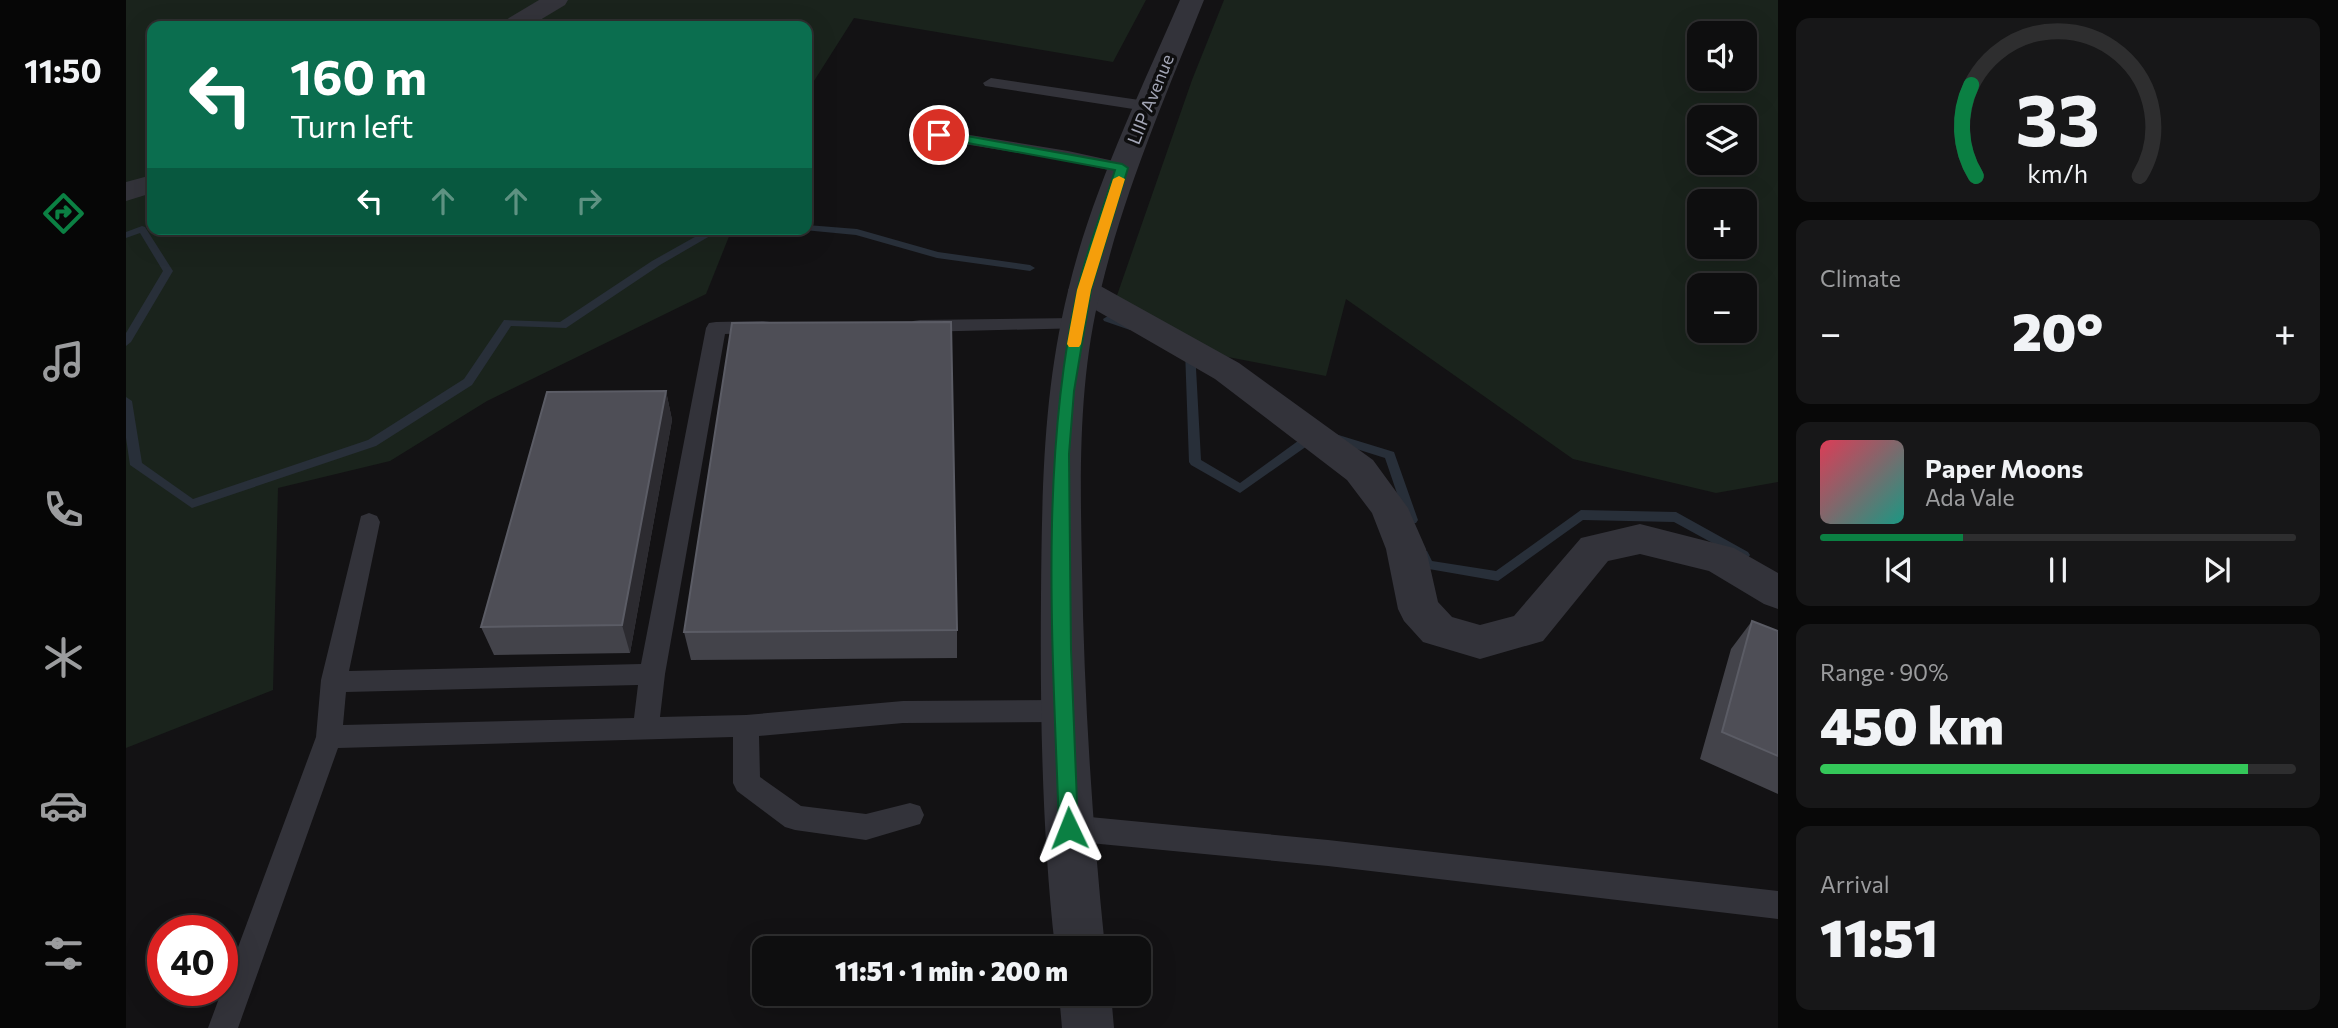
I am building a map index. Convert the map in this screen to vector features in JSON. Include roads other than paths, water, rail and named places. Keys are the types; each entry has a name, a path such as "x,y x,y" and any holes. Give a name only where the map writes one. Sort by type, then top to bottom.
{"street":[{"path":"521,21 556,0"},
{"name":"LIIP Avenue","path":"1079,936 1069,828 1061,454 1080,307 1122,168 1192,0"},
{"path":"126,192 147,186"},
{"path":"1080,307 1227,371 1360,470 1389,508 1406,549 1419,609 1438,630 1479,642 1528,629 1595,549 1640,540 1720,559 1778,593"},
{"path":"1086,1006 1088,1028"}],"lane":[{"path":"991,83 1146,106"},
{"path":"939,135 1122,168"},
{"path":"896,326 1080,307"},
{"path":"646,728 652,674 716,328 785,327"},
{"path":"223,1028 329,737 334,680 369,522"},
{"path":"334,680 353,682 652,674"},
{"path":"329,737 746,726 903,712 1065,711"},
{"path":"746,726 747,783 795,818 866,827 910,815"},
{"path":"1069,828 1328,853 1778,905"}],"waterway":[{"path":"812,228 857,232 937,255 1030,268"},
{"path":"126,235 142,229 168,271 126,342"},
{"path":"126,401 136,465 192,504 372,443 468,382 508,322 562,326 656,263 706,235"},
{"path":"1108,319 1130,327"},
{"path":"1190,350 1195,462 1240,489 1313,436"},
{"path":"1332,437 1390,455 1412,520"},
{"path":"1423,554 1427,565 1498,576 1581,515 1676,517 1744,555"}]}
